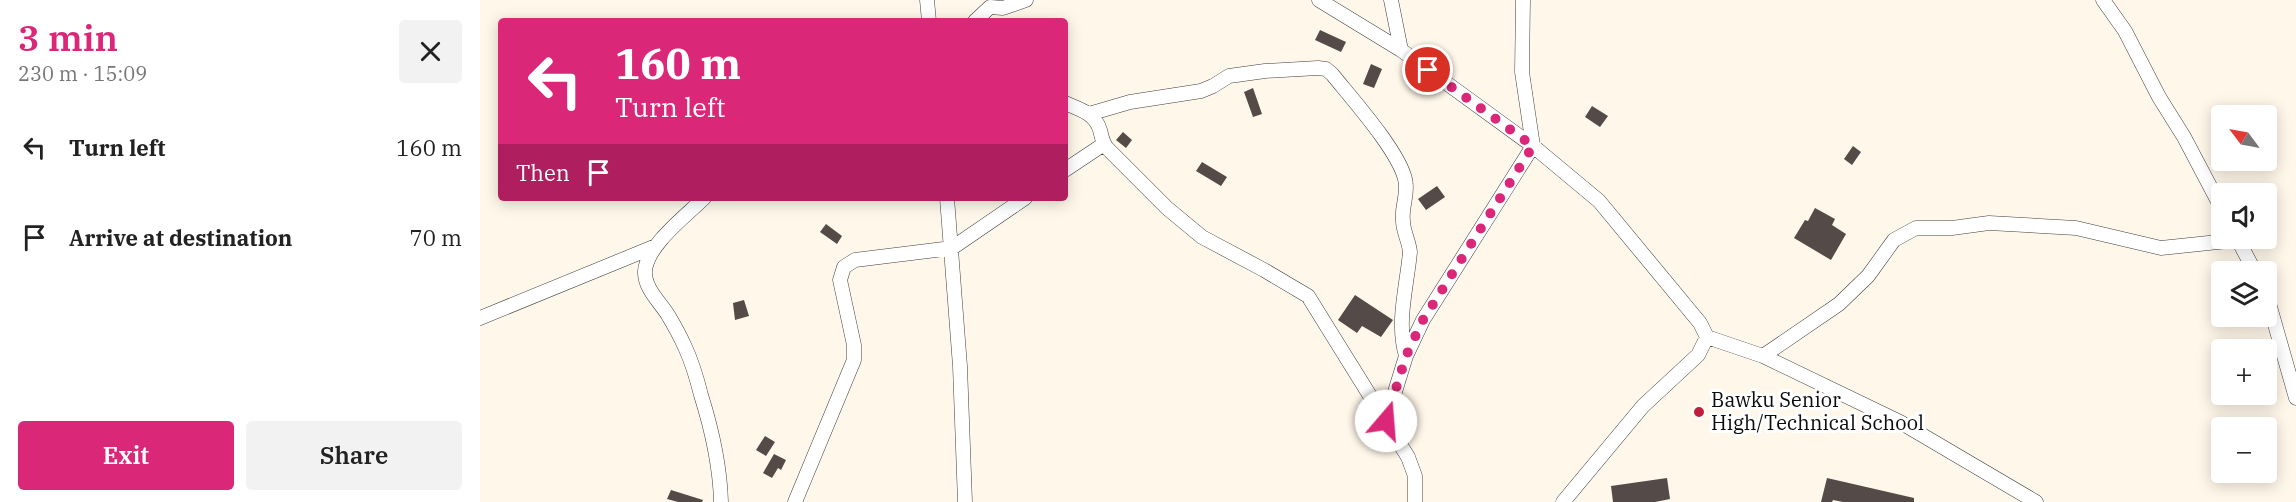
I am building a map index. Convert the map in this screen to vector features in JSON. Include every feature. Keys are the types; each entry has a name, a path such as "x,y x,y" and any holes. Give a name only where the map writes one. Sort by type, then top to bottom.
{"street":[{"path":"927,0 929,18"},
{"path":"978,18 990,7 1003,8 1026,0"},
{"path":"1319,0 1401,50 1533,146 1599,201 1700,323 1707,338 1763,356 1900,422 2036,502"},
{"path":"1391,0 1401,50"},
{"path":"1386,421 1406,356 1423,320 1533,146 1522,72 1522,0"},
{"path":"2103,0 2125,31 2159,97 2184,137 2211,188"},
{"path":"1089,114 1130,102 1201,91 1229,76 1264,71 1326,69 1398,160 1405,179 1407,192 1402,222 1409,240 1410,252 1401,339 1406,356"},
{"path":"1068,104 1089,114 1097,122 1104,144 1167,208 1202,237 1308,296 1414,470 1415,502"},
{"path":"1068,168 1104,144"},
{"path":"701,201 656,246 647,260 645,273 648,286 676,329 696,376 713,432 721,502"},
{"path":"947,201 960,366 964,502"},
{"path":"795,502 854,360 854,345 840,280 844,267 855,260 952,248 1021,201"},
{"path":"1763,356 1839,304 1868,276 1894,240 1916,228 1952,228 1989,223 2076,228 2161,248 2211,242"},
{"path":"480,318 656,246"},
{"path":"2276,327 2296,398"},
{"path":"1563,502 1643,406 1698,355 1707,338"}],"building":[{"path":"1320,30 1346,42 1341,52 1315,40"},
{"path":"1371,64 1382,69 1374,88 1363,84"},
{"path":"1253,88 1262,114 1253,117 1244,92"},
{"path":"1592,106 1608,116 1600,127 1585,117"},
{"path":"1123,132 1132,140 1126,148 1116,140"},
{"path":"1853,146 1861,152 1852,165 1844,159"},
{"path":"1202,162 1227,177 1221,186 1196,171"},
{"path":"1437,186 1445,197 1426,210 1418,199"},
{"path":"1815,208 1835,219 1832,225 1846,234 1831,260 1794,238"},
{"path":"826,224 842,236 837,244 820,232"},
{"path":"1355,295 1393,320 1381,337 1362,326 1357,333 1338,320"},
{"path":"744,300 749,316 735,320 733,303"},
{"path":"765,436 775,442 766,456 756,450"},
{"path":"774,454 786,460 781,470 778,468 772,478 763,473"},
{"path":"1667,478 1670,499 1655,502 1613,502 1611,486"},
{"path":"1827,478 1914,498 1914,502 1833,500 1832,502 1821,502"},
{"path":"671,490 703,500 702,502 678,502 667,499"}],"place":[{"name":"Bawku Senior High/Technical School","path":"1699,412"}],"route":[{"path":"1386,421 1406,356 1423,320 1533,146 1428,70"}]}
